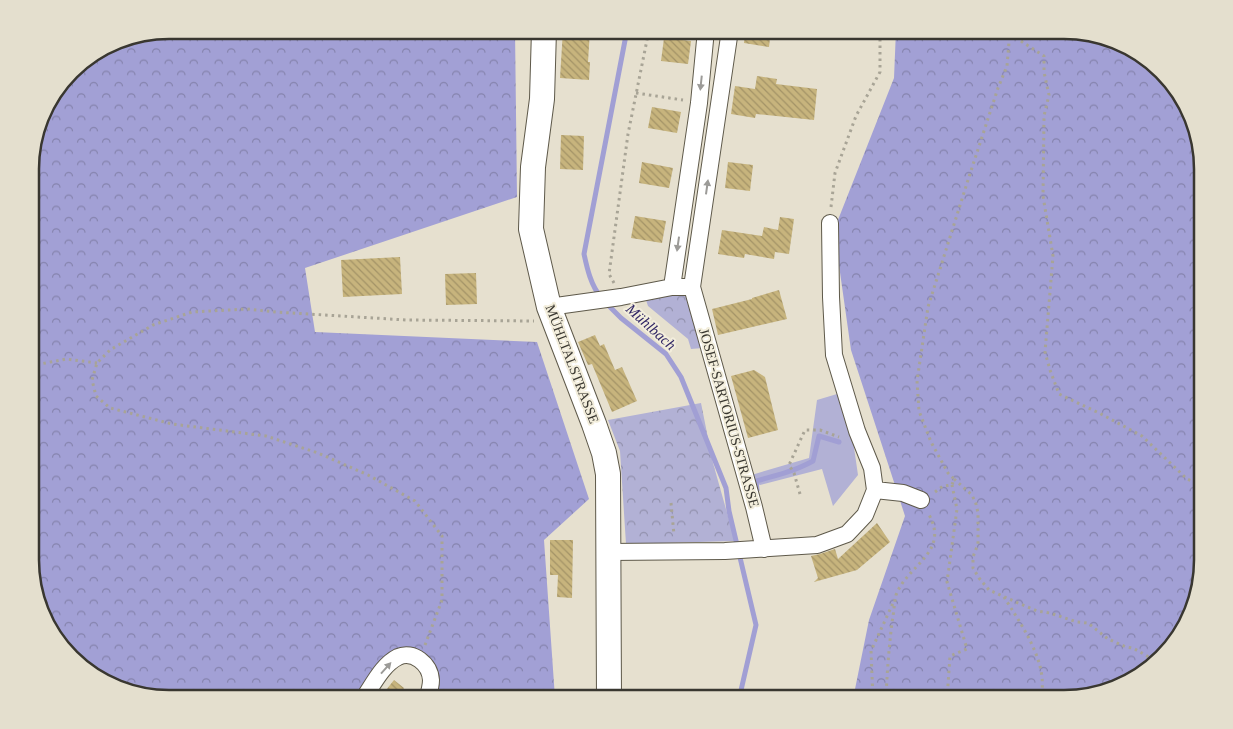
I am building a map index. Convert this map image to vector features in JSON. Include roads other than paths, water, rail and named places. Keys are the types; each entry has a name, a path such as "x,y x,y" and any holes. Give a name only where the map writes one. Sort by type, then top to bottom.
{"main road":[{"name":"MÜHLTALSTRASSE","path":"544,39 542,99 533,167 531,229 551,314 594,424 604,453 608,474 609,690"}],"street":[{"name":"JOSEF-SARTORIUS-STRASSE","path":"672,287 699,103 705,39"},
{"name":"JOSEF-SARTORIUS-STRASSE","path":"728,39 692,287 764,548"},
{"path":"608,552 725,552 817,545 848,534 865,515 875,490 872,468 834,355 830,223"},
{"path":"551,314 590,301 672,287 692,287"},
{"path":"875,490 903,493 921,500"},
{"path":"370,690 385,668 399,657 406,655 420,659 425,666 430,674 429,690"}],"waterway":[{"name":"Mühlbach","path":"601,297 592,282 584,254 625,39"},
{"name":"Mühlbach","path":"606,303 621,318 666,354 681,377 726,488 729,511 756,625 741,690"},
{"path":"757,490 756,481 778,475 813,461 819,436 839,442"}]}
